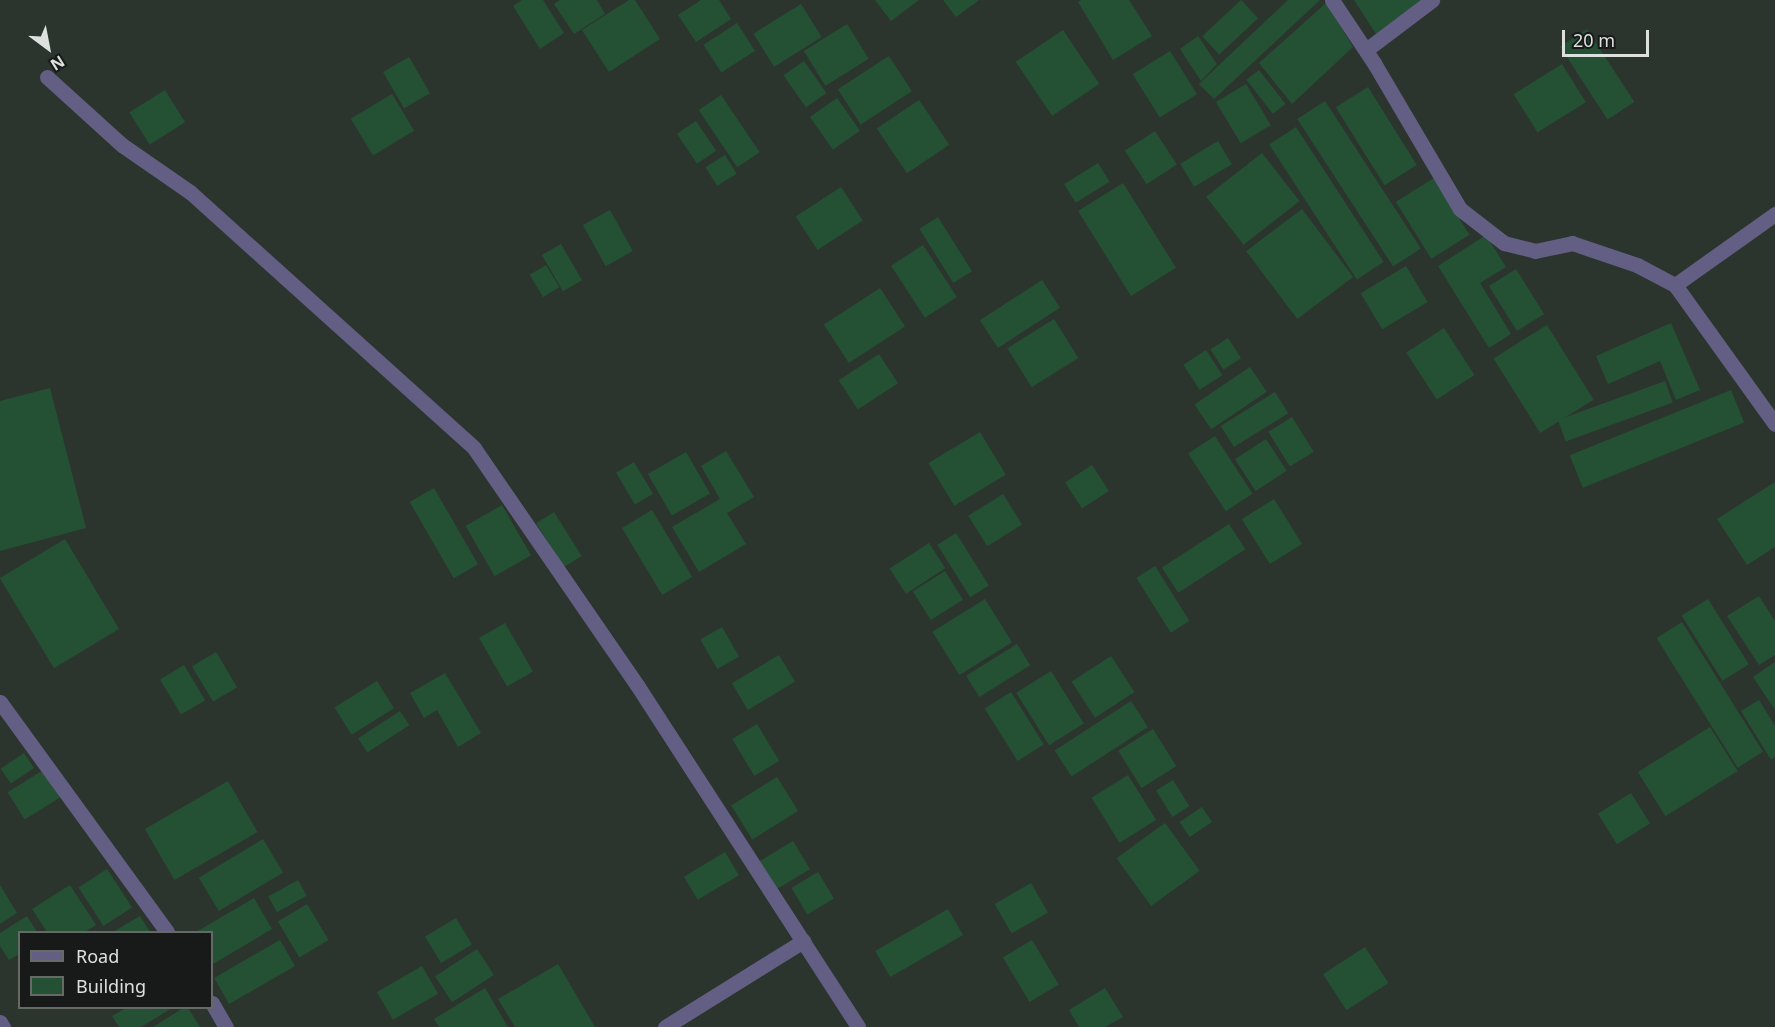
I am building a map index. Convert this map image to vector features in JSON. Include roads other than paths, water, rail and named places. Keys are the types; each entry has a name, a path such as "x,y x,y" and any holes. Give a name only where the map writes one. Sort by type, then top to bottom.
{"street":[{"path":"1332,0 1366,50 1460,209 1504,243 1535,251 1572,243 1637,265 1675,285 1775,424"},
{"path":"1366,50 1432,0"},
{"path":"47,77 122,145 190,192 474,448 637,686 858,1027"},
{"path":"1675,285 1775,214"},
{"path":"0,702 166,931"},
{"path":"665,1027 803,941"},
{"path":"213,1005 226,1027"},
{"path":"0,1022 3,1027"}]}
